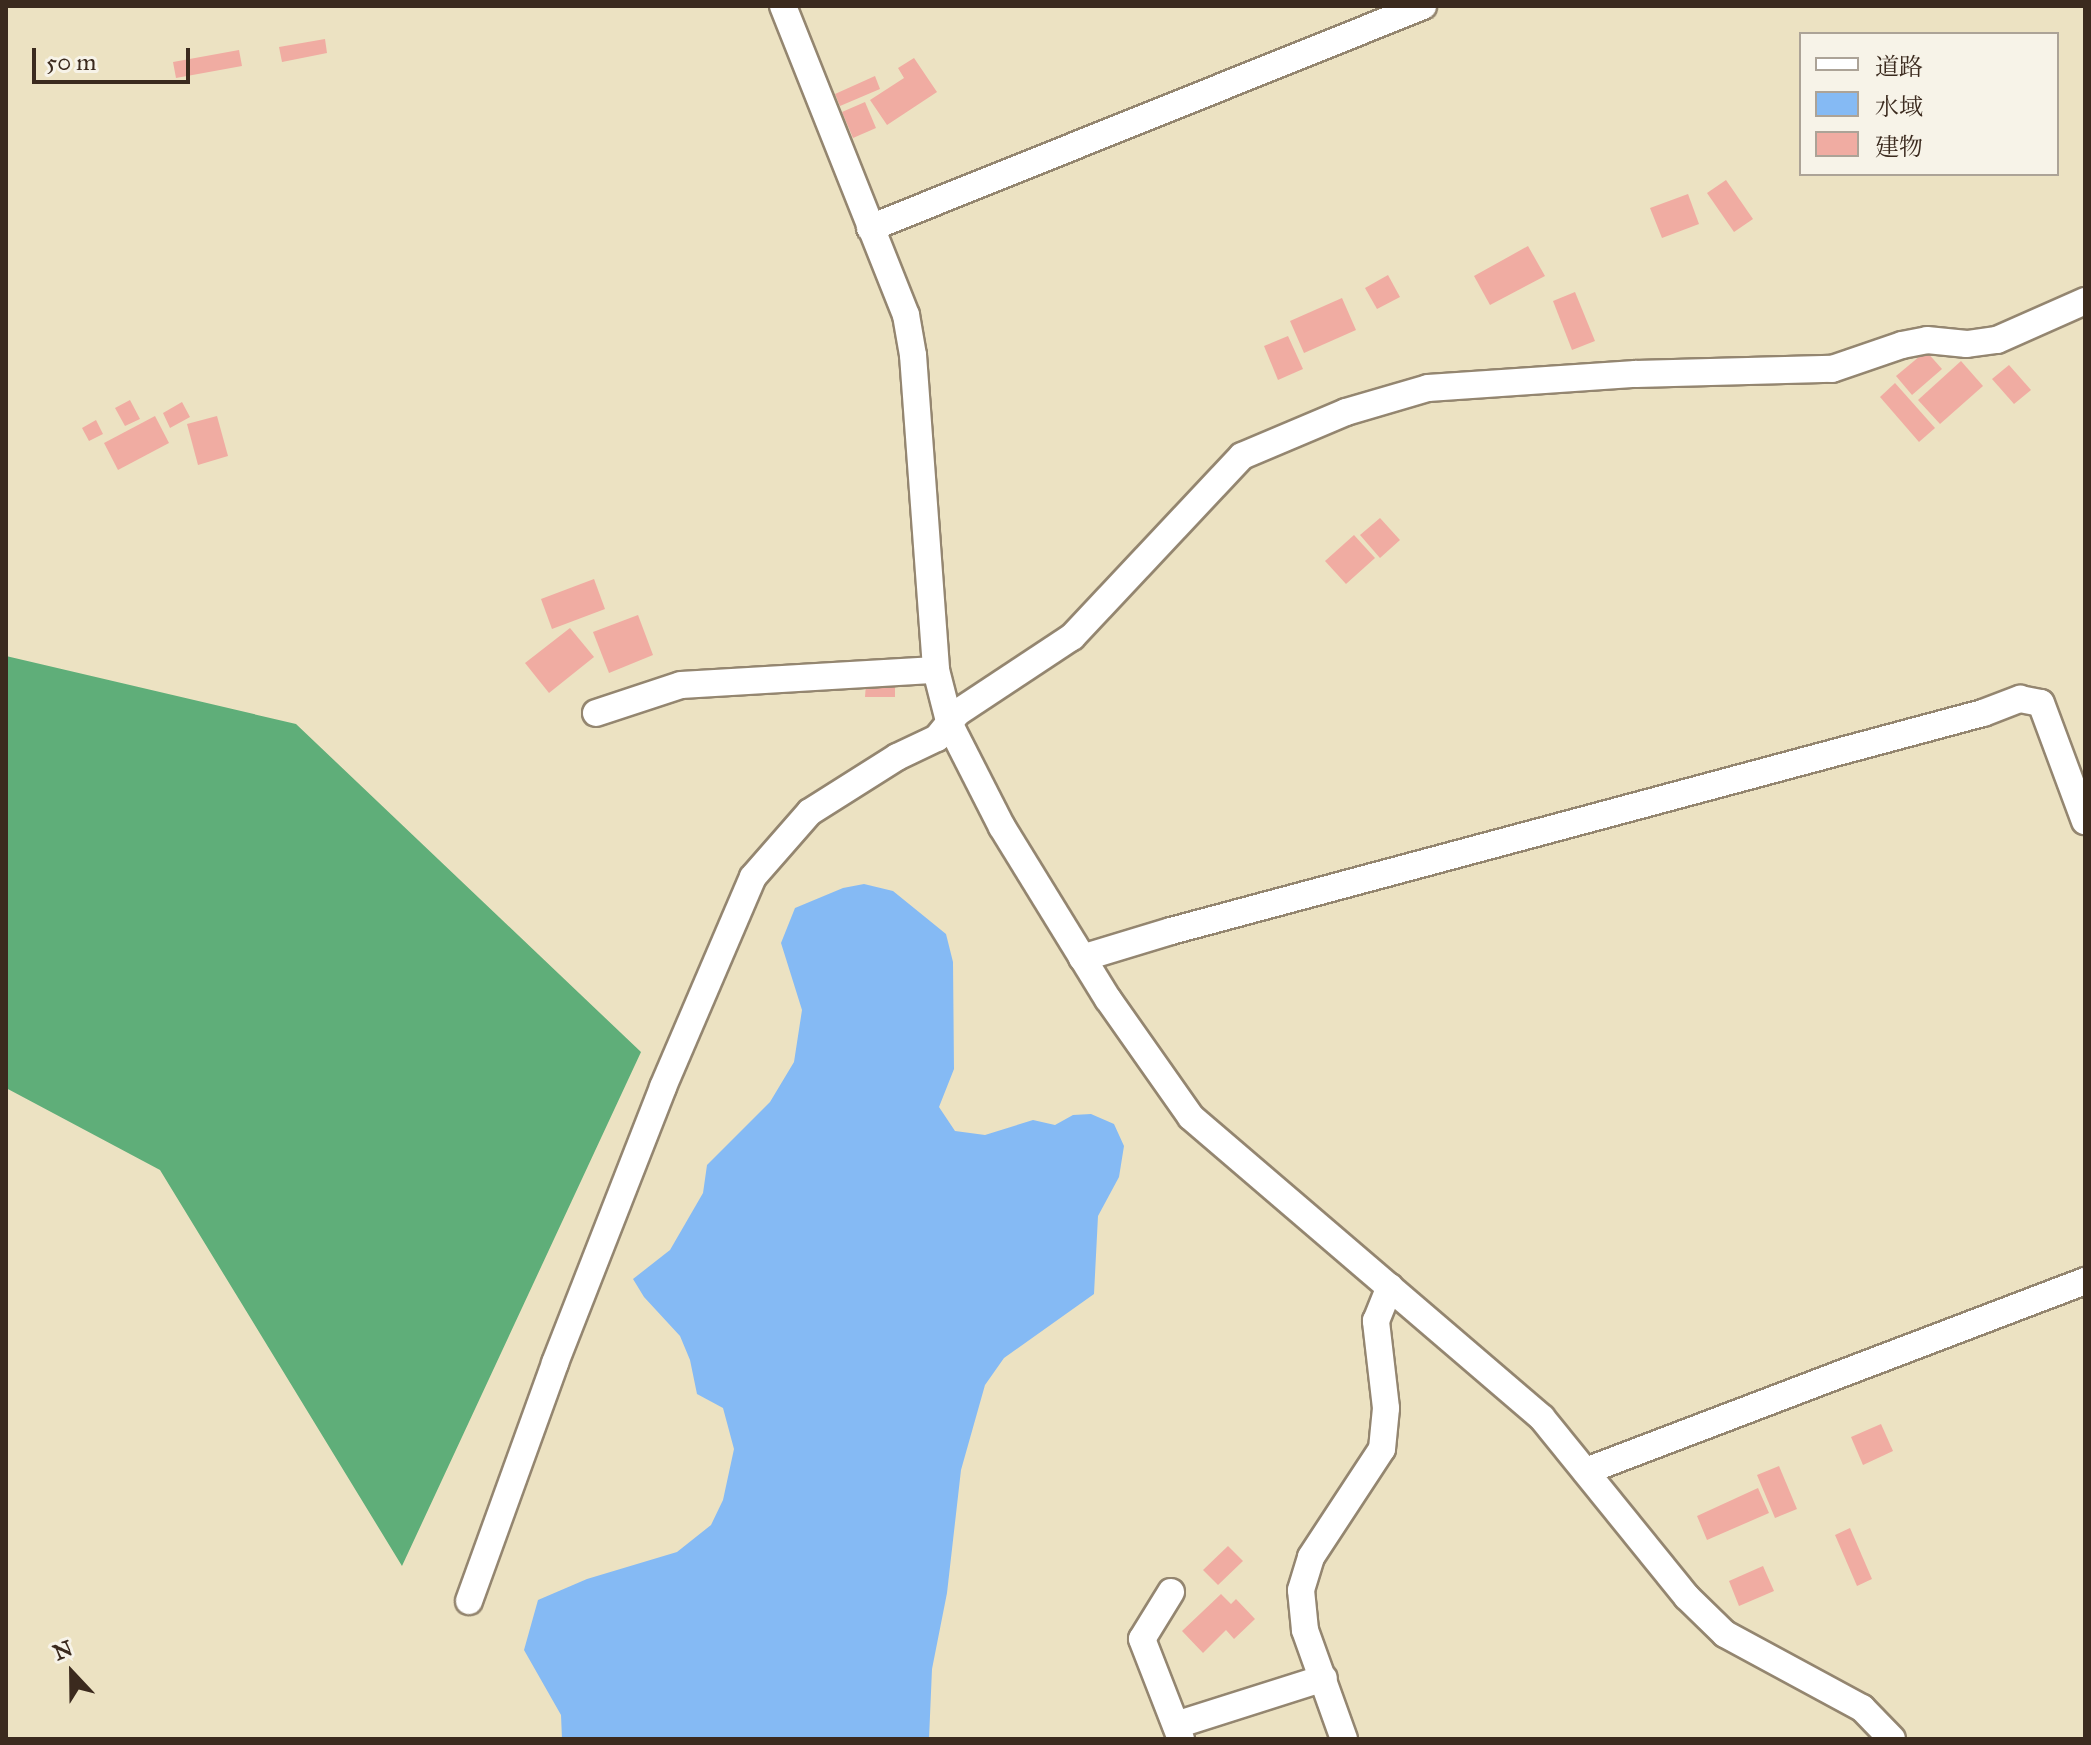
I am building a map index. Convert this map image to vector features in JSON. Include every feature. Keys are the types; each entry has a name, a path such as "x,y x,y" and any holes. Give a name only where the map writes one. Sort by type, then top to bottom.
{"street":[{"path":"783,6 906,315 911,339 936,670 950,725 995,815 1082,958 1166,1086 1191,1117 1542,1418 1687,1597 1725,1634 1862,1708 1892,1739"},
{"path":"870,228 1423,6"},
{"path":"469,1601 555,1363 657,1101 753,877 810,812 897,757 937,738 969,704 1072,637 1242,456 1346,412 1400,395 1452,385 1636,374 1832,369 1902,345 1927,340 1967,344 1997,340 2085,301"},
{"path":"596,713 681,685 936,670"},
{"path":"1082,958 1171,931 1968,717 2020,699 2041,703 2085,821"},
{"path":"1586,1471 2085,1281"},
{"path":"1344,1739 1305,1630 1301,1590 1311,1557 1382,1449 1386,1408 1376,1321 1390,1287"},
{"path":"1171,1592 1142,1637 1178,1732 1324,1678"}],"green space":[{"path":"6,656 296,724 641,1052 402,1566 160,1170 6,1088"}],"water":[{"path":"864,884 893,891 946,934 953,962 954,1069 939,1107 955,1131 985,1135 1033,1120 1055,1125 1073,1115 1091,1114 1114,1124 1124,1146 1119,1177 1098,1216 1094,1294 1004,1358 985,1385 961,1470 947,1593 932,1669 929,1739 562,1739 561,1715 524,1650 538,1600 587,1579 677,1552 711,1525 723,1500 734,1449 723,1408 697,1394 690,1360 680,1336 644,1297 633,1279 670,1250 703,1193 707,1165 770,1102 794,1062 802,1010 781,943 795,908 843,888"}],"building":[{"path":"325,39 327,53 282,62 279,47"},
{"path":"239,50 242,66 176,78 173,62"},
{"path":"914,58 937,92 887,125 870,100 904,78 898,68"},
{"path":"875,76 880,89 840,106 835,94"},
{"path":"865,102 876,128 853,138 842,112"},
{"path":"1726,180 1753,219 1734,232 1707,193"},
{"path":"1688,194 1699,224 1662,238 1650,208"},
{"path":"1528,246 1545,276 1490,305 1474,276"},
{"path":"1388,275 1400,297 1377,309 1365,288"},
{"path":"1575,292 1595,341 1572,350 1553,301"},
{"path":"1342,298 1356,330 1304,353 1290,321"},
{"path":"1288,336 1303,369 1278,380 1264,346"},
{"path":"1926,351 1942,369 1912,395 1896,376"},
{"path":"1961,361 1983,386 1940,424 1918,400"},
{"path":"2009,365 2031,390 2014,404 1992,379"},
{"path":"1895,383 1935,428 1919,442 1880,397"},
{"path":"130,400 140,419 125,426 115,408"},
{"path":"182,402 190,417 170,428 163,413"},
{"path":"155,416 169,443 118,470 104,443"},
{"path":"217,416 228,456 198,465 187,424"},
{"path":"96,420 103,434 89,441 82,428"},
{"path":"1380,518 1400,540 1380,558 1360,535"},
{"path":"1354,535 1375,558 1346,584 1325,561"},
{"path":"594,579 605,609 552,629 541,599"},
{"path":"638,615 653,655 609,673 593,632"},
{"path":"570,628 594,657 549,693 525,663"},
{"path":"866,684 895,684 895,697 865,697"},
{"path":"1881,1424 1893,1451 1863,1465 1851,1437"},
{"path":"1779,1466 1797,1509 1775,1518 1757,1475"},
{"path":"1758,1488 1769,1513 1707,1540 1697,1516"},
{"path":"1850,1528 1872,1579 1857,1586 1835,1535"},
{"path":"1228,1546 1243,1561 1218,1585 1203,1570"},
{"path":"1763,1566 1774,1591 1739,1606 1729,1581"},
{"path":"1221,1594 1231,1604 1236,1599 1255,1619 1234,1639 1226,1630 1203,1653 1182,1631"}]}
